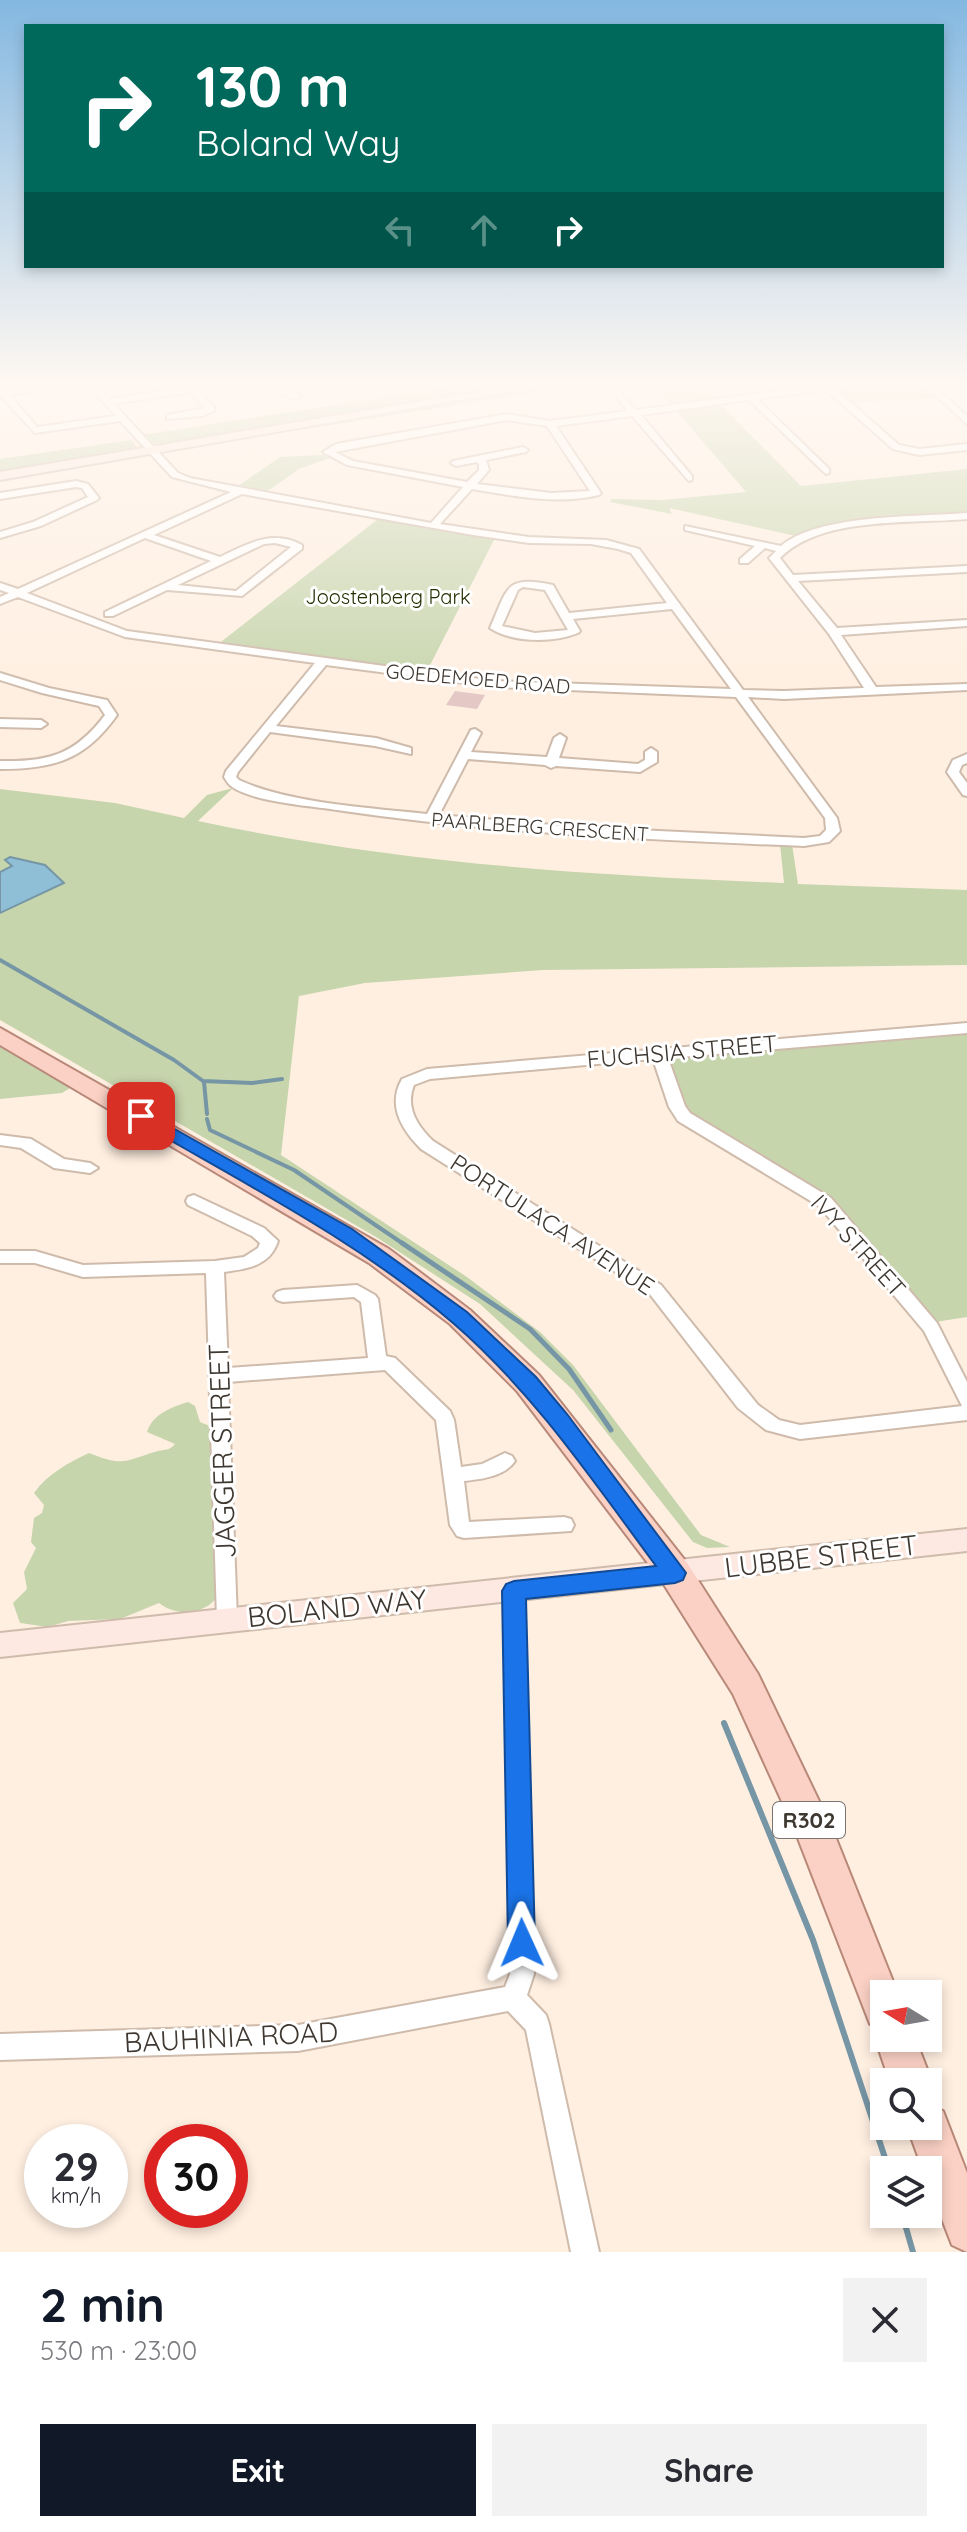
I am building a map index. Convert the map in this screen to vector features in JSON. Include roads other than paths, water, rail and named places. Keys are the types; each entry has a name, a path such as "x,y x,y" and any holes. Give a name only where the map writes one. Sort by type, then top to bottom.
{"main road":[{"name":"R302","path":"0,1035 345,1234 460,1317 528,1383 560,1420 675,1573 746,1685 812,1826 872,1980"},
{"path":"933,2140 967,2230"}],"street":[{"path":"0,496 50,488"},
{"path":"0,535 88,503 94,497 87,488"},
{"path":"227,488 433,526 630,549 642,557 740,694"},
{"path":"433,526 465,488"},
{"path":"503,488 577,497 596,493 593,488"},
{"path":"0,601 241,491"},
{"path":"872,691 834,632 774,558 799,537 830,528 967,516"},
{"path":"0,521 19,528"},
{"path":"689,528 782,549"},
{"path":"145,535 220,561"},
{"path":"109,614 266,540 298,547 238,594 167,587"},
{"path":"744,561 762,545"},
{"path":"790,578 967,569"},
{"path":"521,584 549,587 567,616 574,630 566,635 503,631 495,626 513,588 521,584"},
{"name":"GOEDEMOED ROAD","path":"0,586 125,634 321,663 513,686 740,694 967,687"},
{"path":"567,616 676,605"},
{"path":"834,632 967,623"},
{"name":"PAARLBERG CRESCENT","path":"321,663 231,774 236,785 319,803 431,818 668,836 804,842 830,836 833,831 831,818 740,694"},
{"path":"0,676 97,702 110,709 110,718 71,754 41,766 0,765"},
{"path":"0,690 16,682"},
{"path":"0,723 41,724"},
{"path":"267,728 376,742 407,751"},
{"path":"431,818 475,733"},
{"path":"551,764 560,738"},
{"path":"463,755 551,764 640,768 651,762 651,752"},
{"path":"967,758 957,763 953,772 967,792"},
{"name":"FUCHSIA STREET","path":"403,1091 408,1082 427,1074 967,1028"},
{"name":"IVY STREET","path":"659,1055 677,1107 684,1117 806,1188 831,1209 931,1328 967,1401"},
{"name":"PORTULACA AVENUE","path":"403,1091 410,1127 427,1145 655,1289 738,1395 764,1422 800,1432 967,1413"},
{"path":"0,1140 25,1143 60,1164 90,1168"},
{"path":"0,1257 35,1257 83,1271 215,1276 253,1261 266,1251 269,1241 194,1201"},
{"name":"JAGGER STREET","path":"215,1276 227,1619"},
{"path":"283,1296 357,1291 364,1294 369,1299 378,1361"},
{"path":"219,1376 378,1361 395,1366 441,1411 455,1475 460,1525 464,1530 564,1525"},
{"path":"455,1475 485,1471 505,1461"},
{"name":"LUBBE STREET","path":"675,1573 967,1540"},
{"name":"BOLAND WAY","path":"0,1645 675,1573"},
{"path":"514,1591 522,1974 510,2000 537,2024 585,2252"},
{"name":"BAUHINIA ROAD","path":"0,2047 298,2038 510,2000"}],"water":[{"path":"10,857 45,865 64,883 0,913 0,872 12,866 5,860"}],"waterway":[{"path":"0,960 174,1060 203,1081 252,1083 282,1079"},
{"path":"204,1082 207,1114"},
{"path":"207,1119 210,1130 294,1170 405,1245"},
{"path":"402,1243 530,1329 569,1369 611,1430"},
{"path":"724,1723 813,1940 884,2156"},
{"path":"906,2228 913,2252"}],"park label":[{"name":"Joostenberg Park","path":"388,597"}]}
